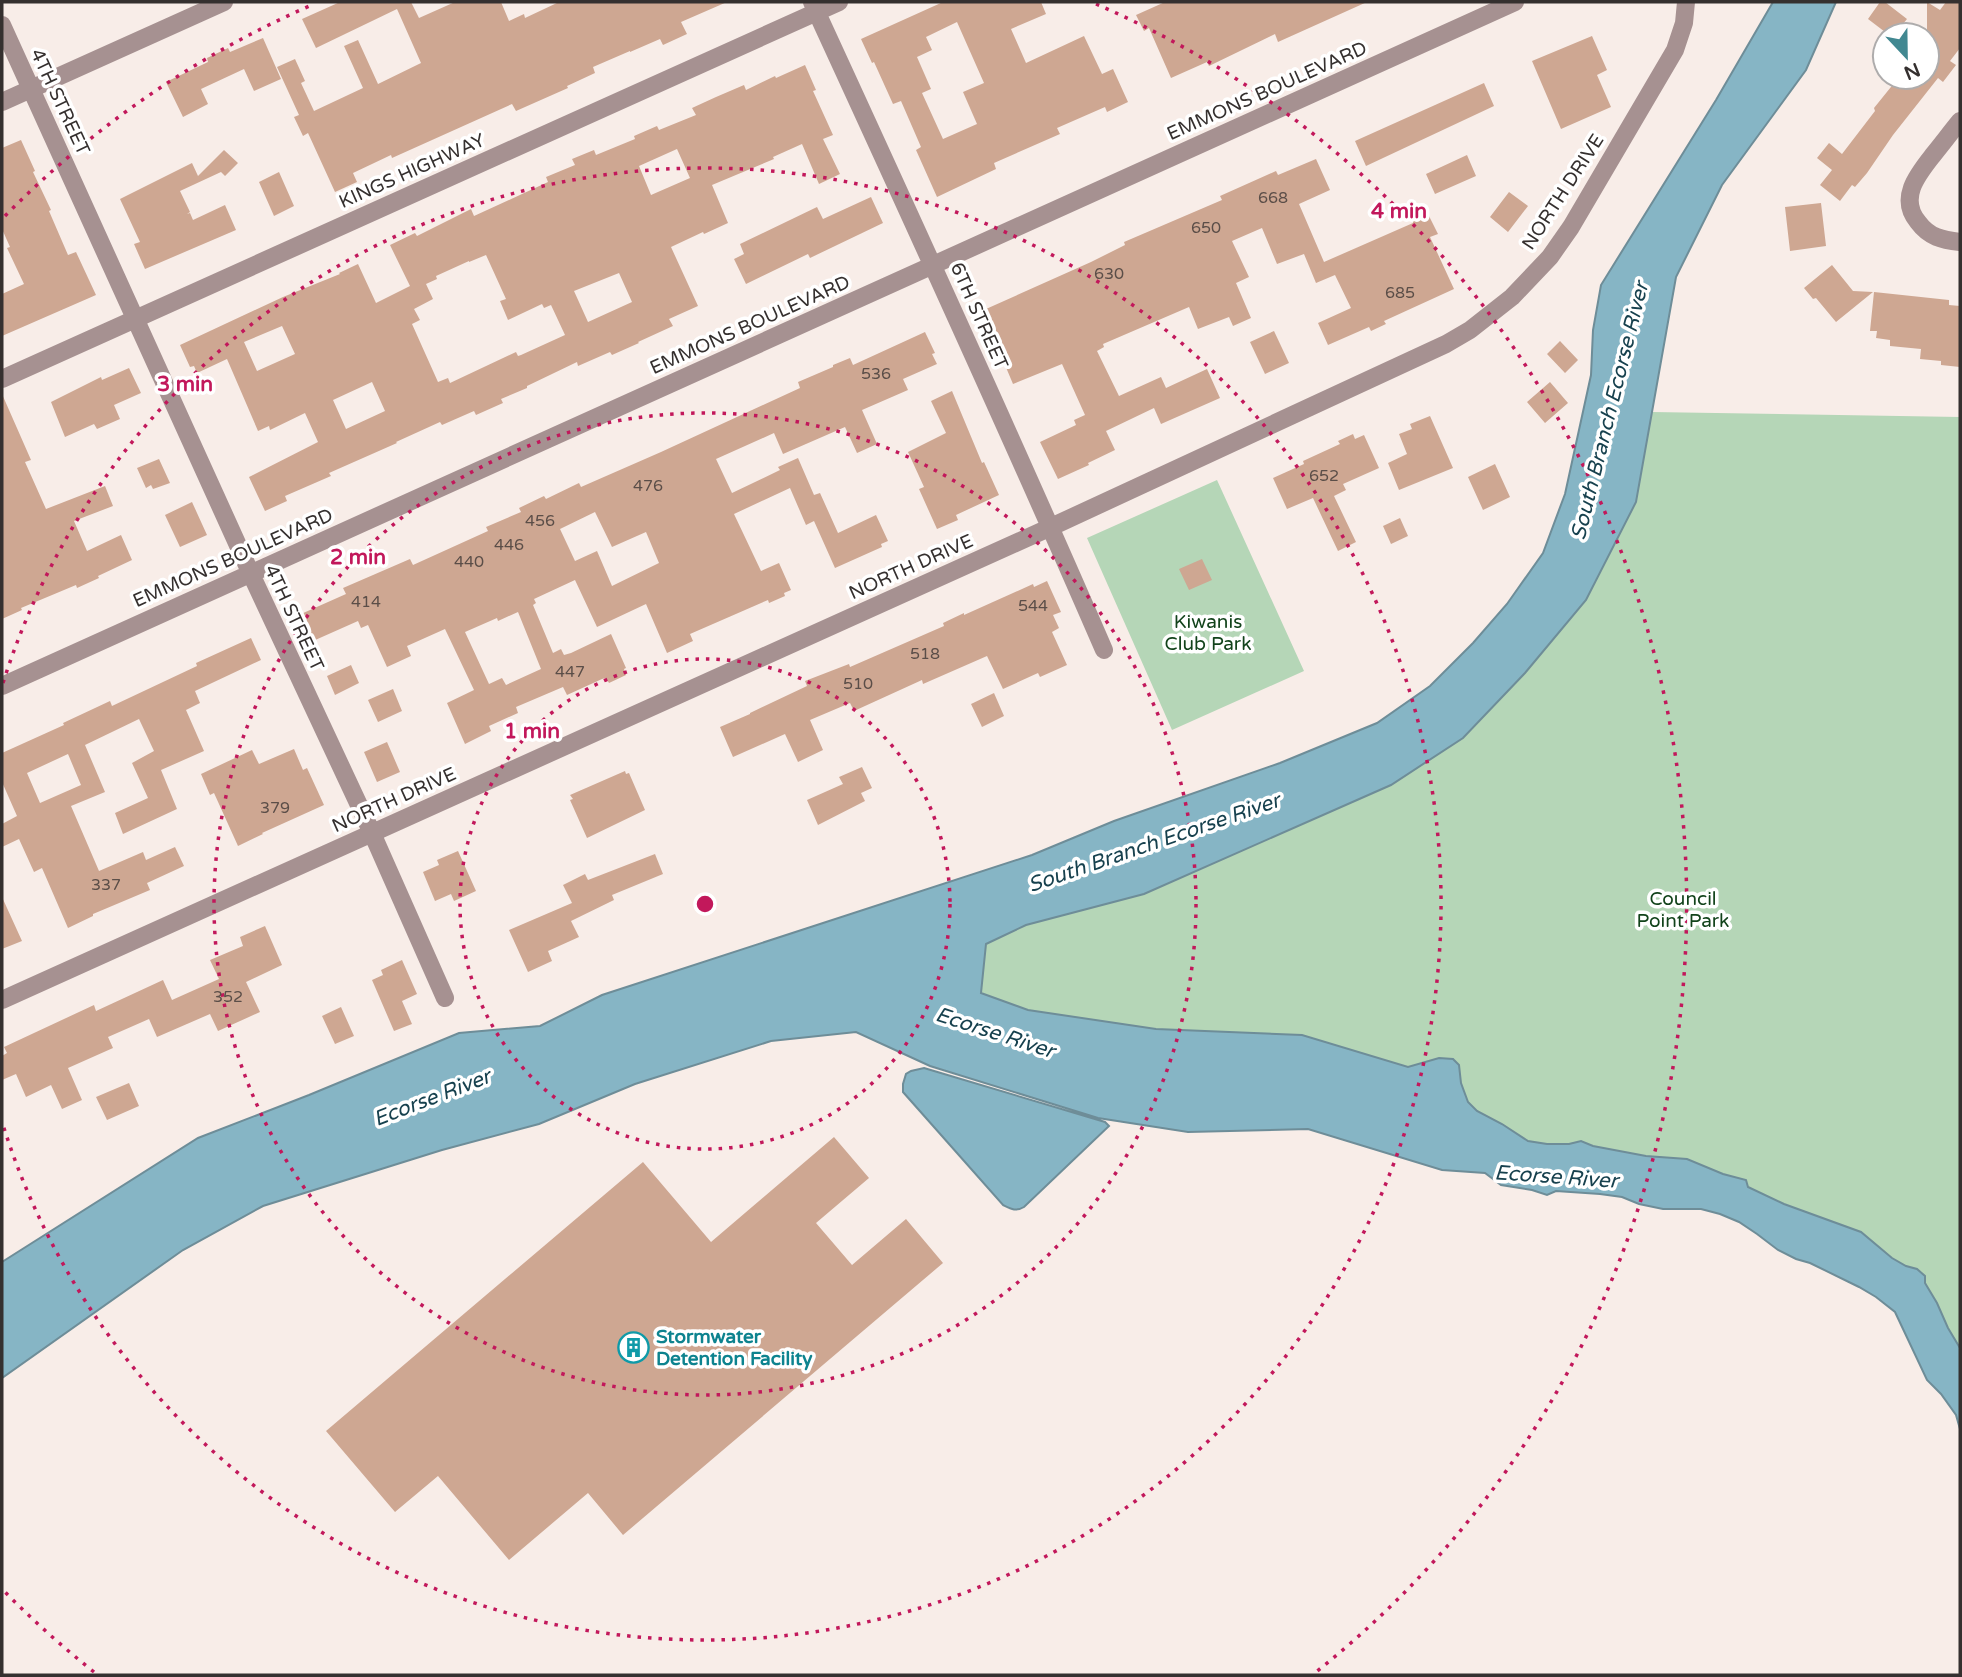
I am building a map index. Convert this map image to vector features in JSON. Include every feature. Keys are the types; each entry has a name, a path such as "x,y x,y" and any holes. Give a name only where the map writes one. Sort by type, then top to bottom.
{"street":[{"path":"2,102 224,2"},
{"name":"KINGS HIGHWAY","path":"2,379 814,7 839,2"},
{"name":"EMMONS BOULEVARD","path":"2,686 1515,2"},
{"name":"NORTH DRIVE","path":"2,1000 1051,527 1422,356 1470,330 1512,297 1550,257 1571,227 1675,50 1684,23 1686,2"},
{"name":"6TH STREET","path":"814,7 1051,527 1104,650"},
{"name":"4TH STREET","path":"2,25 251,574 372,833 444,998"},
{"path":"1960,121 1915,178 1909,199 1915,220 1927,233 1945,241 1960,242"}],"green space":[{"name":"Council Point Park","path":"1652,412 1960,417 1960,1394 1906,1309 1715,1197 1485,1173 1302,1035 1156,1029 1028,1010 981,993 985,944 1026,925 1144,894 1391,785 1636,502"},
{"name":"Kiwanis Club Park","path":"1217,480 1304,671 1172,730 1087,538"}],"water":[{"path":"1773,2 1836,2 1806,70 1722,185 1676,277 1636,502 1586,600 1525,673 1463,738 1391,785 1144,894 1026,925 986,944 981,993 1028,1010 1156,1029 1302,1035 1408,1067 1439,1058 1453,1059 1459,1065 1461,1083 1468,1102 1477,1111 1528,1141 1569,1144 1581,1141 1593,1146 1646,1156 1687,1159 1746,1180 1748,1187 1784,1204 1861,1232 1892,1258 1917,1269 1925,1276 1925,1283 1960,1348 1960,1429 1956,1415 1927,1380 1895,1312 1859,1287 1778,1250 1739,1222 1720,1214 1701,1209 1663,1209 1622,1197 1600,1194 1556,1191 1547,1195 1501,1185 1485,1173 1442,1170 1308,1129 1188,1132 1098,1118 930,1066 856,1032 771,1041 635,1084 539,1124 442,1150 263,1206 183,1250 2,1378 2,1262 198,1138 459,1033 540,1026 602,995 1032,855 1114,821 1280,763 1377,723 1430,686 1507,604 1543,553 1565,494 1591,375 1593,330 1601,285 1716,100"},
{"path":"924,1068 1105,1122 1109,1126 1024,1207 1011,1209 1003,1205 903,1092 906,1074"}],"building":[{"path":"340,2 411,2 419,18 455,2 501,2 509,21 524,14 525,18 559,2 727,2 681,22 687,34 663,45 660,39 593,67 595,73 516,111 512,104 392,158 391,155 353,173 357,182 335,192 308,133 303,136 294,117 299,115 277,67 295,59 305,81 301,83 314,111 363,88 344,46 358,40 378,84 421,63 397,9 316,48 302,19"},
{"path":"943,2 1041,2 1046,14 1011,29 1026,63 1084,36 1102,74 1113,69 1128,102 1107,112 1105,107 1057,128 1060,134 994,163 996,169 937,197 916,150 921,147 901,101 893,104 861,39","holes":["957,22 984,83 963,92 977,124 943,139 922,93 931,89 917,57 932,50 926,37"]},
{"path":"1165,2 1367,2 1278,42 1275,34 1209,66 1207,62 1171,78 1149,28 1144,31 1136,15"},
{"path":"1880,2 1885,2 1907,19 1871,21 1868,19"},
{"path":"1927,2 1940,10 1946,2 1960,2 1960,48 1950,61 1956,65 1943,82 1941,21 1927,21"},
{"path":"1592,36 1607,70 1597,75 1611,107 1561,129 1532,61"},
{"path":"263,38 281,79 254,91 244,69 201,89 208,104 183,117 166,82 208,62 207,58 228,48 230,52"},
{"path":"805,65 816,90 813,91 833,135 823,139 840,174 819,184 802,144 712,185 728,223 671,247 698,306 669,319 673,326 639,343 578,366 577,362 501,399 503,403 476,415 474,411 442,425 440,422 329,473 331,476 285,496 287,501 265,511 249,477 318,442 305,413 270,430 269,426 258,431 227,359 197,373 194,366 190,367 180,345 358,264 376,303 410,286 390,245 415,233 417,236 471,209 474,216 548,182 546,177 575,165 572,159 594,150 596,155 635,139 634,136 657,126 659,130 696,115 692,108 744,85 746,90 775,76 776,78","holes":["677,149 690,178 651,195 639,166","486,255 506,299 500,301 508,320 542,304 544,308 551,305 565,335 521,355 518,356 516,352 450,383 448,378 438,382 412,324 420,320 414,309 433,299 426,284 437,279 436,276","619,273 632,302 588,322 574,291","282,326 295,354 257,371 244,342","372,382 385,411 346,429 333,400"]},
{"path":"1484,83 1494,106 1366,166 1355,141"},
{"path":"1888,91 1928,91 1867,173 1855,187 1852,185 1840,201 1820,185 1832,170 1817,158 1829,143 1842,154 1875,111 1874,108"},
{"path":"21,140 68,255 76,252 96,295 2,336 2,294 24,284 7,248 10,247 2,229 2,148"},
{"path":"224,150 238,163 225,176 221,172 180,191 190,212 187,214 190,213 193,220 225,205 236,230 145,269 134,244 140,242 120,199 192,163 198,176"},
{"path":"1467,155 1476,176 1435,194 1426,174"},
{"path":"1316,159 1330,190 1299,204 1324,262 1428,214 1438,234 1430,237 1454,289 1384,321 1386,324 1371,331 1369,327 1328,345 1318,323 1351,308 1335,275 1316,283 1304,254 1277,264 1262,228 1232,241 1249,277 1236,283 1251,318 1233,326 1229,317 1198,329 1189,307 1103,344 1104,347 1097,351 1119,396 1161,377 1166,388 1207,369 1220,398 1161,424 1154,408 1106,431 1115,450 1058,479 1040,442 1076,425 1074,420 1085,415 1062,364 1013,384 1005,365 1010,363 986,309 1091,262 1125,245 1124,242 1222,200 1220,196 1276,171 1278,175"},
{"path":"279,172 294,206 274,216 259,182"},
{"path":"1509,192 1528,206 1508,232 1490,217"},
{"path":"871,197 883,223 810,258 808,254 746,284 734,259 744,254 740,244 817,207 823,219"},
{"path":"1821,203 1826,246 1790,251 1785,207"},
{"path":"1832,265 1853,291 1873,292 1836,322 1804,288"},
{"path":"1874,292 1949,300 1949,305 1960,306 1960,367 1941,365 1941,361 1920,359 1921,349 1890,346 1890,340 1876,338 1877,331 1870,331"},
{"path":"1274,331 1289,363 1265,374 1250,342"},
{"path":"925,332 937,364 903,379 908,390 862,410 877,444 857,453 845,427 783,454 774,433 716,459 732,493 780,470 778,467 798,458 814,495 820,493 838,533 876,515 888,541 881,544 882,547 835,568 814,521 806,525 790,488 734,514 761,571 779,563 791,590 784,593 785,596 769,603 768,600 690,634 693,641 667,653 646,604 597,627 575,580 534,599 536,603 533,605 553,653 561,649 564,655 571,653 611,634 626,668 626,675 609,683 606,678 602,679 567,695 563,687 516,707 518,713 489,726 491,731 465,744 447,703 474,690 445,629 407,646 411,656 387,667 368,625 361,628 358,621 313,641 301,614 346,594 343,588 410,559 413,565 488,531 486,527 521,512 519,508 579,483 581,487 661,452 800,388 798,382 833,365 850,358 853,365","holes":["595,512 612,547 646,532 659,563 612,586 597,551 575,561 560,529","518,612 541,669 506,685 502,678 489,684 465,632"]},
{"path":"1560,341 1578,360 1565,373 1547,354"},
{"path":"129,368 141,393 114,405 120,419 97,429 94,424 65,437 51,402 101,377 102,380"},
{"path":"1550,382 1568,403 1545,423 1527,402"},
{"path":"952,391 982,463 984,462 999,495 956,515 958,520 937,529 919,489 924,487 908,452 946,433 931,401"},
{"path":"2,394 31,460 25,462 46,509 105,486 113,506 74,521 87,551 121,535 132,560 77,588 76,585 2,619"},
{"path":"1430,416 1453,468 1399,490 1388,463 1407,454 1399,434 1412,429 1410,424"},
{"path":"1353,434 1355,439 1364,435 1379,468 1343,484 1346,490 1334,496 1356,542 1338,551 1313,498 1287,509 1273,478 1304,464 1303,461 1340,444 1338,441"},
{"path":"159,459 170,483 153,489 151,485 146,488 137,468"},
{"path":"1495,464 1510,497 1483,510 1468,477"},
{"path":"192,502 207,535 180,547 165,515"},
{"path":"1400,518 1408,536 1391,544 1383,526"},
{"path":"1202,559 1212,580 1189,590 1179,569"},
{"path":"1047,581 1061,612 1053,615 1059,628 1052,632 1067,665 1040,677 1038,673 1003,689 987,656 923,684 922,680 854,711 850,703 810,720 823,750 798,762 785,734 733,757 720,727 807,686 805,681 849,664 850,667 944,626 943,623 964,613 1033,584 1034,587"},
{"path":"251,638 261,660 195,691 200,703 186,710 204,751 161,770 177,809 123,834 115,813 148,798 132,763 154,751 139,719 85,745 105,792 71,806 99,871 143,852 146,860 175,847 184,866 147,883 150,890 93,914 68,928 42,868 34,872 19,839 2,847 2,824 17,816 2,782 2,753 110,701 112,706 197,666 196,663","holes":["68,754 81,785 40,803 27,773"]},
{"path":"351,665 359,683 335,695 327,676"},
{"path":"393,689 402,711 378,722 368,700"},
{"path":"994,693 1004,716 982,727 971,704"},
{"path":"387,742 400,772 377,782 364,752"},
{"path":"294,749 303,770 307,768 324,805 238,846 214,793 210,795 201,774 252,750 259,764"},
{"path":"862,767 872,788 861,793 865,801 818,825 807,800 843,784 839,777"},
{"path":"625,771 626,774 629,773 645,810 587,838 570,795"},
{"path":"458,851 476,891 454,901 451,894 435,901 423,872 439,865 437,860"},
{"path":"655,854 663,874 612,895 614,900 571,921 579,937 548,951 552,961 528,972 509,930 572,903 563,885 585,874 588,880"},
{"path":"2,897 22,941 2,949"},
{"path":"265,926 282,965 246,982 260,1012 218,1031 210,1014 157,1037 149,1019 108,1037 113,1048 68,1068 82,1100 62,1109 51,1085 26,1097 16,1074 2,1080 2,1056 7,1053 4,1047 94,1005 96,1011 163,980 172,1000 219,979 210,960 243,946 240,937"},
{"path":"402,960 417,994 402,1001 412,1024 394,1031 372,980 383,975 381,970"},
{"path":"341,1007 354,1036 335,1044 322,1016"},
{"path":"129,1083 139,1106 107,1120 96,1097"},
{"name":"Stormwater Detention Facility","path":"834,1137 869,1178 816,1223 852,1265 906,1219 943,1263 623,1535 588,1493 509,1560 438,1476 395,1512 326,1431 643,1162 711,1242"}],"place":[{"name":"Stormwater Detention Facility","path":"633,1348"}],"water label":[{"name":"South Branch Ecorse River","path":"1610,411"},
{"name":"South Branch Ecorse River","path":"1154,843"},
{"name":"Ecorse River","path":"995,1033"},
{"name":"Ecorse River","path":"432,1098"},
{"name":"Ecorse River","path":"1556,1177"}]}
